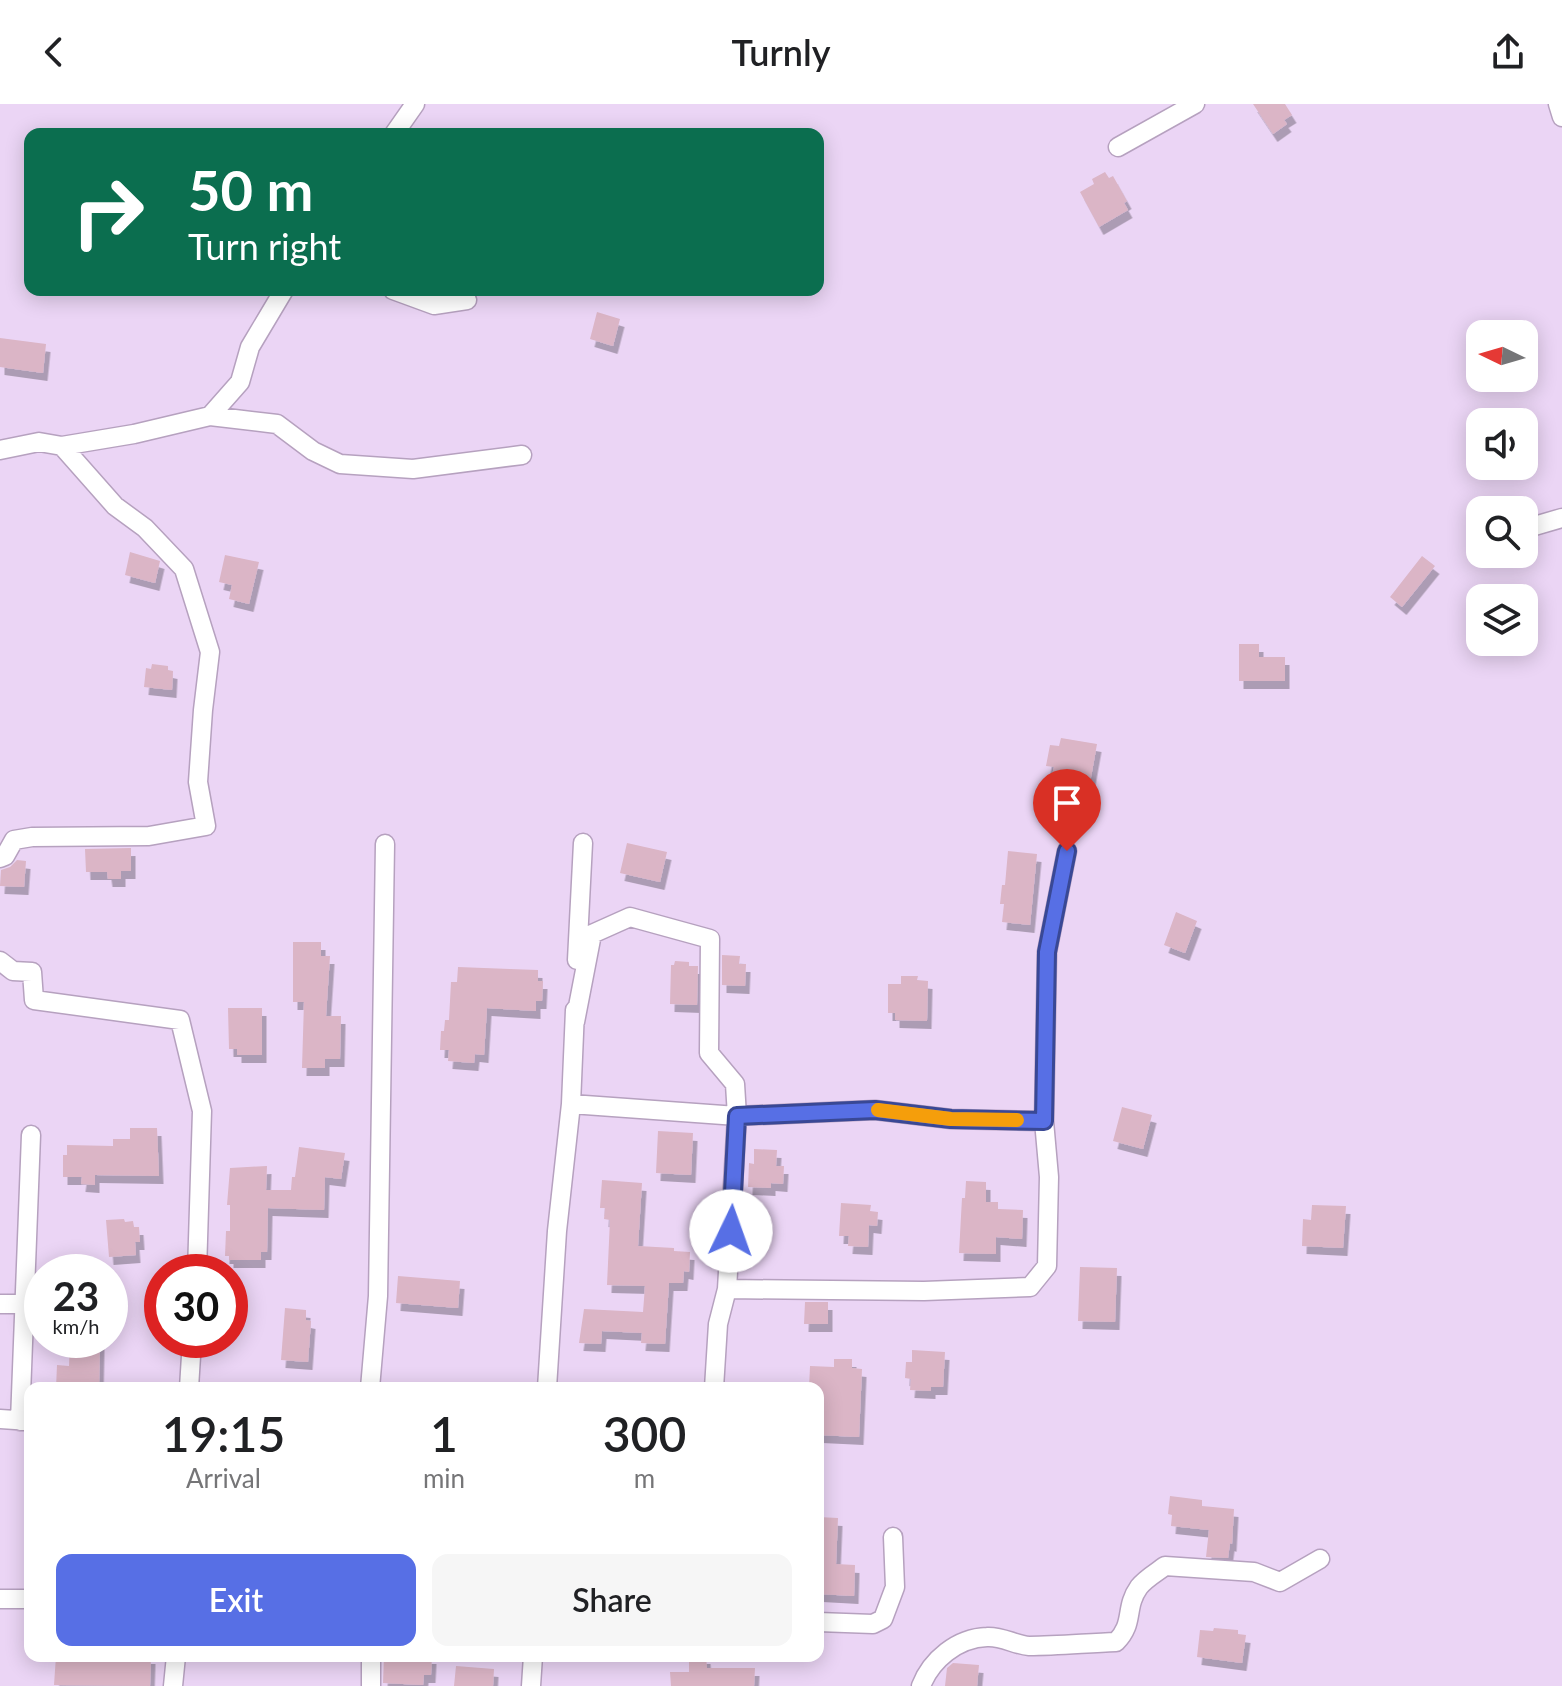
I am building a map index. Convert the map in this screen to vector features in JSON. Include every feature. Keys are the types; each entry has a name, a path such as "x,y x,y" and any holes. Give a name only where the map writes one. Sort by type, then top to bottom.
{"street":[{"path":"398,128 415,104"},
{"path":"1118,147 1195,104"},
{"path":"1558,104 1562,117"},
{"path":"210,416 240,382 250,347 280,296"},
{"path":"409,296 434,305 467,300"},
{"path":"0,450 39,442 62,446 134,434 210,416 277,424 313,451 340,464 413,469 522,455"},
{"path":"0,858 5,856 14,840 32,837 149,836 206,826 198,782 210,652 184,569 145,528 115,506 62,446"},
{"path":"1538,525 1562,518"},
{"path":"547,1382 557,1231 571,1104 583,843"},
{"path":"371,1382 378,1296 385,844"},
{"path":"727,1289 924,1291 1030,1287 1047,1266 1049,1177 1044,1121 1047,952 1067,851"},
{"path":"575,1022 592,934 630,917 710,939 709,1053 735,1084 737,1116 727,1289 718,1324 714,1382"},
{"path":"0,961 13,971 32,972 34,1000 180,1020 202,1111 198,1254"},
{"path":"571,1104 737,1116 875,1110 951,1119 1044,1121"},
{"path":"26,1254 31,1135"},
{"path":"0,1304 24,1304"},
{"path":"24,1358 25,1382"},
{"path":"189,1382 191,1358"},
{"path":"0,1419 24,1421"},
{"path":"824,1622 873,1624 883,1619 895,1587 893,1537"},
{"path":"921,1686 931,1666 945,1652 959,1644 985,1637 1006,1639 1025,1646 1116,1642 1126,1632 1131,1602 1140,1585 1165,1566 1254,1572 1280,1582 1320,1559"},
{"path":"0,1599 24,1599"},
{"path":"173,1686 175,1662"},
{"path":"371,1662 371,1686"},
{"path":"531,1686 533,1662"}],"building":[{"path":"1253,104 1285,104 1292,115 1284,120 1287,124 1273,134"},
{"path":"1105,172 1109,178 1113,176 1127,201 1124,203 1128,210 1099,227 1080,192 1094,184 1092,179"},
{"path":"597,312 620,319 613,346 590,339"},
{"path":"0,338 46,344 43,373 0,367"},
{"path":"130,552 160,561 155,583 125,575"},
{"path":"225,555 259,562 249,604 229,599 232,585 219,582"},
{"path":"1422,556 1435,566 1402,607 1390,597"},
{"path":"1239,644 1259,644 1259,657 1285,657 1285,681 1239,681"},
{"path":"152,664 168,666 168,670 173,671 172,690 144,687 146,668 151,669"},
{"path":"1061,738 1097,744 1090,783 1052,776 1054,767 1046,766 1050,745 1059,746"},
{"path":"627,843 667,852 660,882 620,873"},
{"path":"131,848 131,871 121,871 121,879 108,879 107,872 86,872 85,849"},
{"path":"1008,851 1037,854 1030,925 1002,922 1004,904 1000,904"},
{"path":"17,860 26,861 24,887 0,886 1,870"},
{"path":"1176,912 1197,921 1185,953 1164,945"},
{"path":"293,942 321,942 321,956 330,956 326,1016 341,1016 340,1059 325,1059 325,1068 302,1068 304,1002 293,1002"},
{"path":"722,955 740,956 739,964 746,964 745,986 722,985"},
{"path":"675,961 698,966 697,1005 670,1004 671,965"},
{"path":"458,967 538,970 538,981 543,981 542,1001 536,1001 536,1011 487,1008 484,1055 475,1054 474,1063 448,1061 449,1050 440,1050 441,1031 444,1031 445,1020 449,1020 451,982 457,982"},
{"path":"901,976 918,976 917,980 928,981 927,1021 895,1020 895,1013 888,1013 888,984 901,984"},
{"path":"228,1008 262,1008 262,1055 237,1055 237,1049 229,1049"},
{"path":"1122,1107 1152,1115 1143,1149 1113,1141"},
{"path":"130,1128 157,1128 159,1176 95,1175 95,1185 81,1184 82,1177 63,1177 63,1155 67,1155 67,1145 113,1146 113,1139 130,1139"},
{"path":"658,1131 693,1133 691,1175 656,1173"},
{"path":"299,1147 345,1153 341,1179 325,1177 324,1210 268,1208 267,1252 261,1252 261,1260 248,1260 248,1254 225,1254 226,1231 230,1231 230,1205 227,1205 230,1168 267,1166 266,1190 291,1190 292,1177 295,1177"},
{"path":"754,1149 777,1150 776,1166 784,1166 783,1184 771,1183 771,1188 748,1187 749,1163 754,1164"},
{"path":"602,1180 642,1183 638,1246 690,1252 689,1272 684,1271 683,1283 669,1283 665,1344 641,1343 642,1333 602,1331 601,1344 579,1343 584,1309 643,1312 645,1286 607,1285 610,1220 604,1219 605,1208 600,1208"},
{"path":"966,1181 986,1182 986,1202 998,1202 998,1209 1023,1210 1022,1239 996,1237 996,1254 959,1253"},
{"path":"841,1203 871,1205 870,1211 878,1212 877,1226 869,1225 868,1247 848,1246 849,1236 839,1236"},
{"path":"1312,1205 1346,1206 1343,1248 1302,1246 1303,1219 1311,1220"},
{"path":"124,1219 125,1222 133,1221 134,1227 139,1227 140,1242 135,1242 136,1255 109,1254 106,1220"},
{"path":"1080,1267 1117,1268 1115,1322 1078,1321"},
{"path":"398,1276 460,1281 458,1308 396,1303"},
{"path":"805,1302 828,1302 828,1324 804,1324"},
{"path":"285,1308 306,1310 306,1320 311,1321 308,1362 281,1360"},
{"path":"912,1350 945,1352 943,1387 931,1387 931,1391 910,1390 911,1379 905,1378 906,1362 912,1362"},
{"path":"69,1358 100,1358 99,1382 56,1382 57,1365 69,1366"},
{"path":"834,1359 852,1359 852,1368 862,1369 859,1437 824,1435 824,1382 809,1382 810,1366 834,1367"},
{"path":"1170,1496 1202,1500 1202,1506 1234,1509 1228,1558 1206,1557 1209,1530 1171,1526 1172,1515 1168,1514"},
{"path":"824,1517 838,1518 836,1564 855,1565 854,1596 824,1594"},
{"path":"1214,1628 1238,1630 1238,1634 1246,1635 1242,1663 1197,1657 1200,1630 1213,1631"},
{"path":"56,1662 151,1662 150,1686 54,1685"},
{"path":"384,1662 432,1662 431,1675 424,1675 423,1685 383,1683"},
{"path":"689,1662 706,1662 707,1668 755,1668 754,1686 671,1686 670,1672 689,1672"},
{"path":"953,1663 979,1665 977,1686 945,1686 947,1668"},
{"path":"456,1666 494,1669 493,1686 454,1686"}],"slow traffic":[{"path":"878,1110 951,1119 1017,1120"}],"route":[{"path":"731,1231 737,1116 875,1110 951,1119 1044,1121 1047,952 1067,851"}]}
